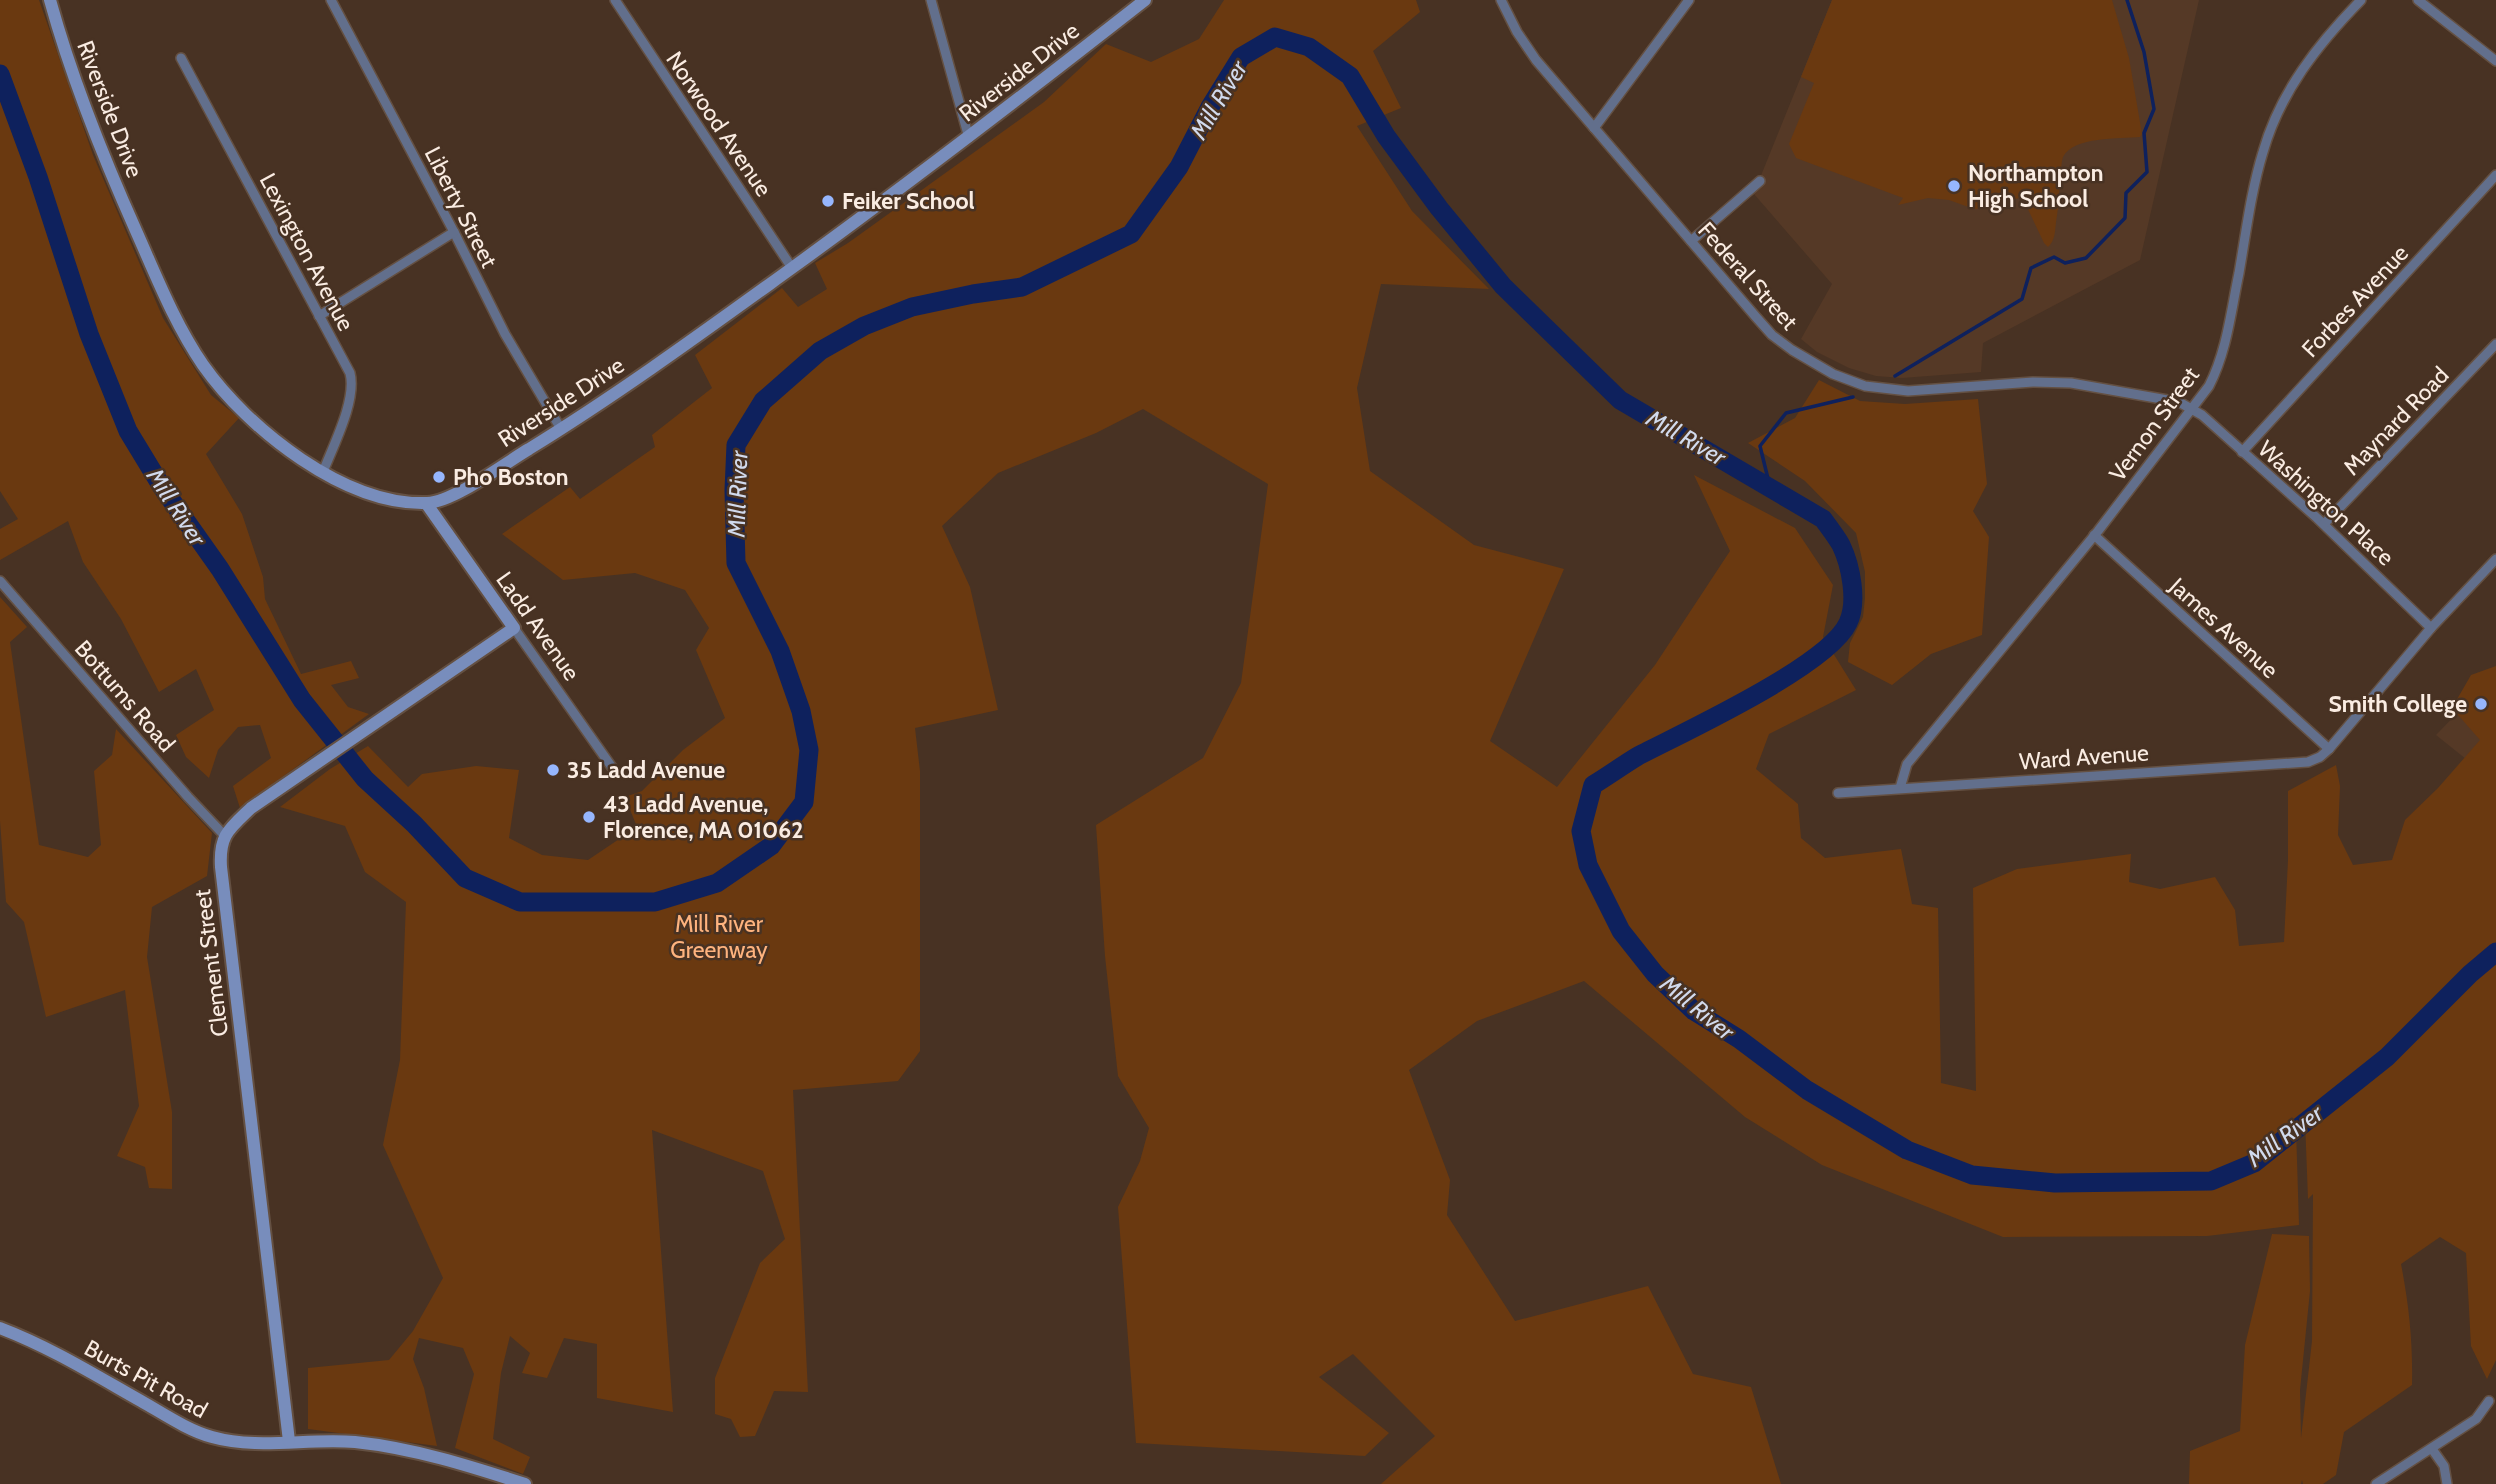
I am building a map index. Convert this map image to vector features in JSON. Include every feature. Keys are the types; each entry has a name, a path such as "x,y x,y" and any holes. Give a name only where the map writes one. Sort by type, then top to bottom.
{"street":[{"name":"Riverside Drive","path":"50,0 78,91 159,283 187,339 218,384 253,421 323,472 378,496 404,502 426,503 445,500 561,429 692,340 969,138 1145,0"},
{"name":"Liberty Street","path":"331,0 505,334 561,429"},
{"name":"Norwood Avenue","path":"615,0 792,268"},
{"path":"931,0 969,138"},
{"name":"Federal Street","path":"1501,0 1517,32 1536,60 1772,335 1792,350 1850,382 1879,389 1909,391 2033,382 2071,383 2179,402 2193,409"},
{"path":"1594,128 1689,0"},
{"name":"Vernon Street","path":"1900,788 1907,764 2193,409 2218,368 2255,186 2272,124 2311,55 2361,0"},
{"path":"2418,0 2496,61"},
{"name":"Lexington Avenue","path":"181,58 347,366 352,381 349,402 323,472"},
{"name":"Forbes Avenue","path":"2242,453 2496,175"},
{"path":"1690,241 1760,181"},
{"path":"319,316 454,232"},
{"name":"Maynard Road","path":"2323,524 2496,344"},
{"name":"Washington Place","path":"2193,409 2323,524 2431,628"},
{"name":"Ladd Avenue","path":"426,503 615,773"},
{"name":"James Avenue","path":"2094,535 2329,749"},
{"path":"2329,749 2431,628 2496,559"},
{"name":"Bottums Road","path":"0,581 224,835"},
{"path":"224,835 251,808 514,628"},
{"name":"Ward Avenue","path":"1839,793 2308,762 2329,749"},
{"name":"Clement Street","path":"224,835 221,867 289,1441"},
{"name":"Burts Pit Road","path":"0,1328 66,1359 210,1437 247,1445 289,1441 358,1443 442,1458 525,1484"},
{"path":"2376,1484 2476,1419 2489,1401"},
{"path":"2432,1449 2444,1466 2446,1484"}],"shaded area":[{"name":"Northampton High School","path":"1832,0 2199,0 2140,260 1983,343 1981,372 1902,378 1876,376 1849,368 1817,352 1801,339 1832,284 1754,194 1702,238 1696,232 1760,178"},
{"name":"Smith College","path":"2496,673 2496,783 2436,735"}],"green space":[{"path":"0,0 39,0 93,155 163,318 211,395 239,418 206,454 242,514 263,577 265,599 301,674 351,661 359,678 331,685 348,707 369,714 240,808 233,786 271,758 260,725 238,727 218,750 209,778 186,757 176,735 214,710 196,669 159,692 121,619 83,562 68,521 0,560 0,529 18,519 0,491"},
{"name":"Mill River Greenway","path":"1224,0 1416,0 1420,12 1373,51 1401,108 1357,126 1412,211 1489,289 1381,284 1357,388 1370,471 1474,545 1564,569 1490,741 1557,787 1655,665 1730,551 1694,475 1795,528 1833,585 1823,637 1856,690 1769,734 1756,769 1798,804 1801,838 1825,858 1901,849 1912,904 1938,908 1941,1083 1976,1091 1973,888 2017,869 2131,854 2129,882 2160,889 2215,877 2235,910 2239,946 2284,942 2288,791 2336,765 2340,786 2338,835 2353,865 2392,860 2405,820 2438,788 2480,740 2452,708 2471,675 2496,666 2496,1360 2487,1379 2471,1346 2466,1253 2440,1237 2401,1264 2410,1324 2412,1385 2344,1432 2336,1475 2323,1484 2303,1484 2302,1480 2301,1484 2189,1484 2190,1451 2240,1431 2245,1345 2272,1234 2309,1236 2310,1291 2300,1390 2301,1438 2312,1341 2313,1194 2308,1199 2305,1120 2296,1128 2299,1225 2207,1236 2003,1237 1822,1165 1745,1117 1584,981 1477,1021 1409,1070 1450,1180 1447,1215 1515,1321 1648,1286 1693,1374 1751,1387 1781,1484 1381,1484 1435,1436 1353,1354 1319,1377 1389,1433 1365,1456 1136,1443 1118,1207 1140,1161 1149,1128 1118,1076 1105,956 1096,825 1203,758 1241,683 1268,484 1143,409 1096,433 998,473 942,526 970,587 998,710 915,728 920,771 920,1051 898,1081 793,1090 808,1392 774,1391 755,1436 740,1437 731,1419 715,1414 715,1378 760,1263 785,1239 763,1171 652,1130 673,1412 597,1398 597,1344 564,1338 547,1378 522,1373 530,1353 510,1336 501,1373 493,1439 530,1457 523,1474 455,1448 474,1374 463,1348 419,1338 413,1359 424,1388 437,1446 308,1429 308,1368 389,1360 413,1331 443,1278 383,1145 400,1060 406,902 365,872 345,826 280,807 330,769 368,746 408,787 422,774 476,766 519,770 509,838 542,855 588,860 637,827 625,797 642,791 683,750 725,718 696,650 709,628 685,590 635,573 563,580 502,534 570,487 580,499 655,447 652,435 712,388 695,355 782,288 798,307 827,289 815,263 848,243 1044,102 1106,44 1151,62 1199,39"},
{"path":"1832,0 2112,0 2129,58 2142,134 2140,137 2087,142 2069,150 2063,157 2055,232 2048,247 2025,203 2019,198 1974,209 1949,200 1928,198 1898,205 1903,198 1796,158 1789,144 1814,83 1801,77"},
{"path":"1819,380 1860,401 1905,404 1978,399 1987,484 1973,511 1989,537 1982,635 1931,654 1892,685 1848,662 1850,643 1863,617 1865,598 1865,572 1856,533 1805,481 1748,443 1795,418"},
{"path":"0,597 27,627 10,642 39,845 88,857 101,845 94,771 112,755 116,729 212,833 207,876 152,907 147,957 172,1112 172,1189 149,1188 145,1167 117,1156 139,1106 125,990 46,1017 24,922 6,902 0,821"}],"waterway":[{"path":"1895,376 2022,299 2031,268 2054,257 2065,263 2086,258 2125,218 2126,193 2147,172 2144,133 2154,109 2144,52 2127,0"},
{"name":"Mill River","path":"0,74 38,177 89,334 128,431 162,487 220,569 302,700 365,779 414,824 465,878 520,902 655,902 717,883 771,846 804,802 809,750 801,711 780,651 736,563 736,445 763,401 820,351 864,326 912,307 1022,287 1131,234 1179,167 1210,107 1241,57 1275,37 1309,47 1350,76 1386,136 1439,208 1503,286 1620,400 1823,519 1841,545 1848,563 1853,605 1848,623 1835,640 1785,678 1638,756 1593,785 1581,831 1588,865 1621,931 1655,974 1694,1011 1739,1039 1807,1090 1907,1150 1972,1175 2055,1183 2211,1181 2254,1163 2387,1057 2470,974 2496,952"},
{"path":"1770,487 1760,446 1786,413 1853,397"}],"place":[{"name":"Northampton High School","path":"1954,186"},
{"name":"Feiker School","path":"828,201"},
{"name":"Pho Boston","path":"439,477"},
{"name":"Smith College","path":"2481,704"},
{"name":"35 Ladd Avenue","path":"553,770"},
{"name":"43 Ladd Avenue, Florence, MA 01062","path":"589,817"}]}
